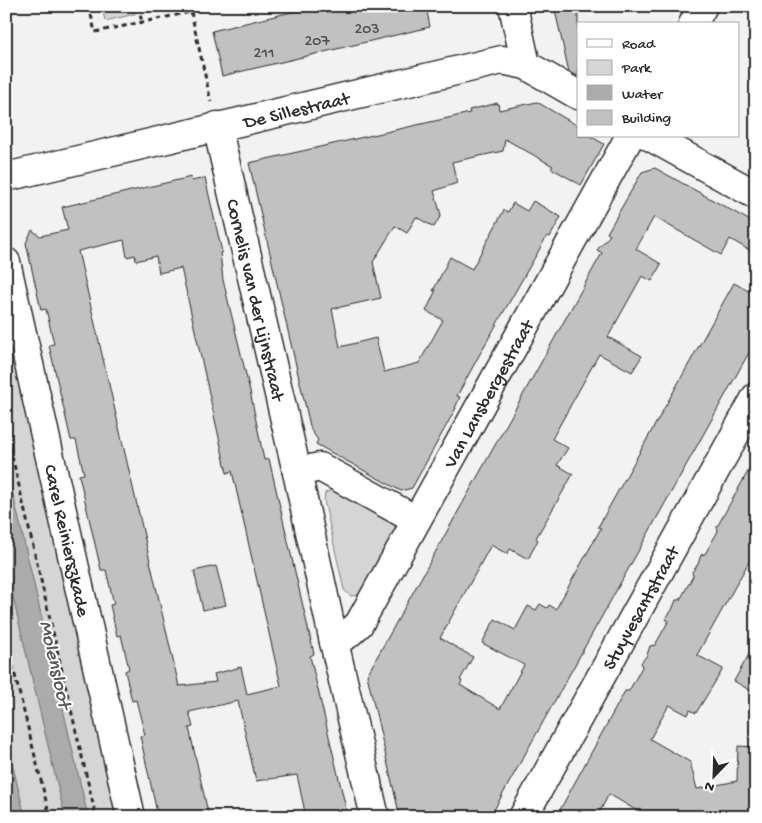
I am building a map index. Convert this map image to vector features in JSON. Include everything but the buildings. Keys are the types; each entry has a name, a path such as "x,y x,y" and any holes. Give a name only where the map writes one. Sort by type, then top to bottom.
{"street":[{"path":"513,6 526,65"},
{"path":"694,22 703,6"},
{"name":"De Sillestraat","path":"6,177 502,60 526,65 577,95"},
{"name":"Cornelis van der Lijnstraat","path":"217,126 375,817"},
{"name":"Van Lansbergestraat","path":"334,642 348,634 359,624 629,138"},
{"path":"653,138 756,195"},
{"name":"Carel Reinierszkade","path":"6,262 131,817"},
{"name":"Stuyvesantstraat","path":"523,817 756,397"},
{"path":"297,472 320,467 416,520"}],"path":[{"path":"89,6 95,32 191,12 195,6"},
{"path":"138,6 142,22"},
{"path":"191,12 217,126"},
{"path":"6,430 96,817"},
{"path":"6,640 50,817"}],"green space":[{"path":"102,6 133,6 135,14 105,21"},
{"path":"6,317 120,817 88,817 6,464"},
{"path":"332,490 390,521 395,527 395,534 359,595 351,596 344,590 324,500 325,493"},
{"path":"6,568 65,817 25,817 6,738"}],"water":[{"path":"6,464 88,817 65,817 6,568"},
{"path":"6,738 25,817 10,817 6,801"}],"water label":[{"name":"Molensloot","path":"57,664"}]}
